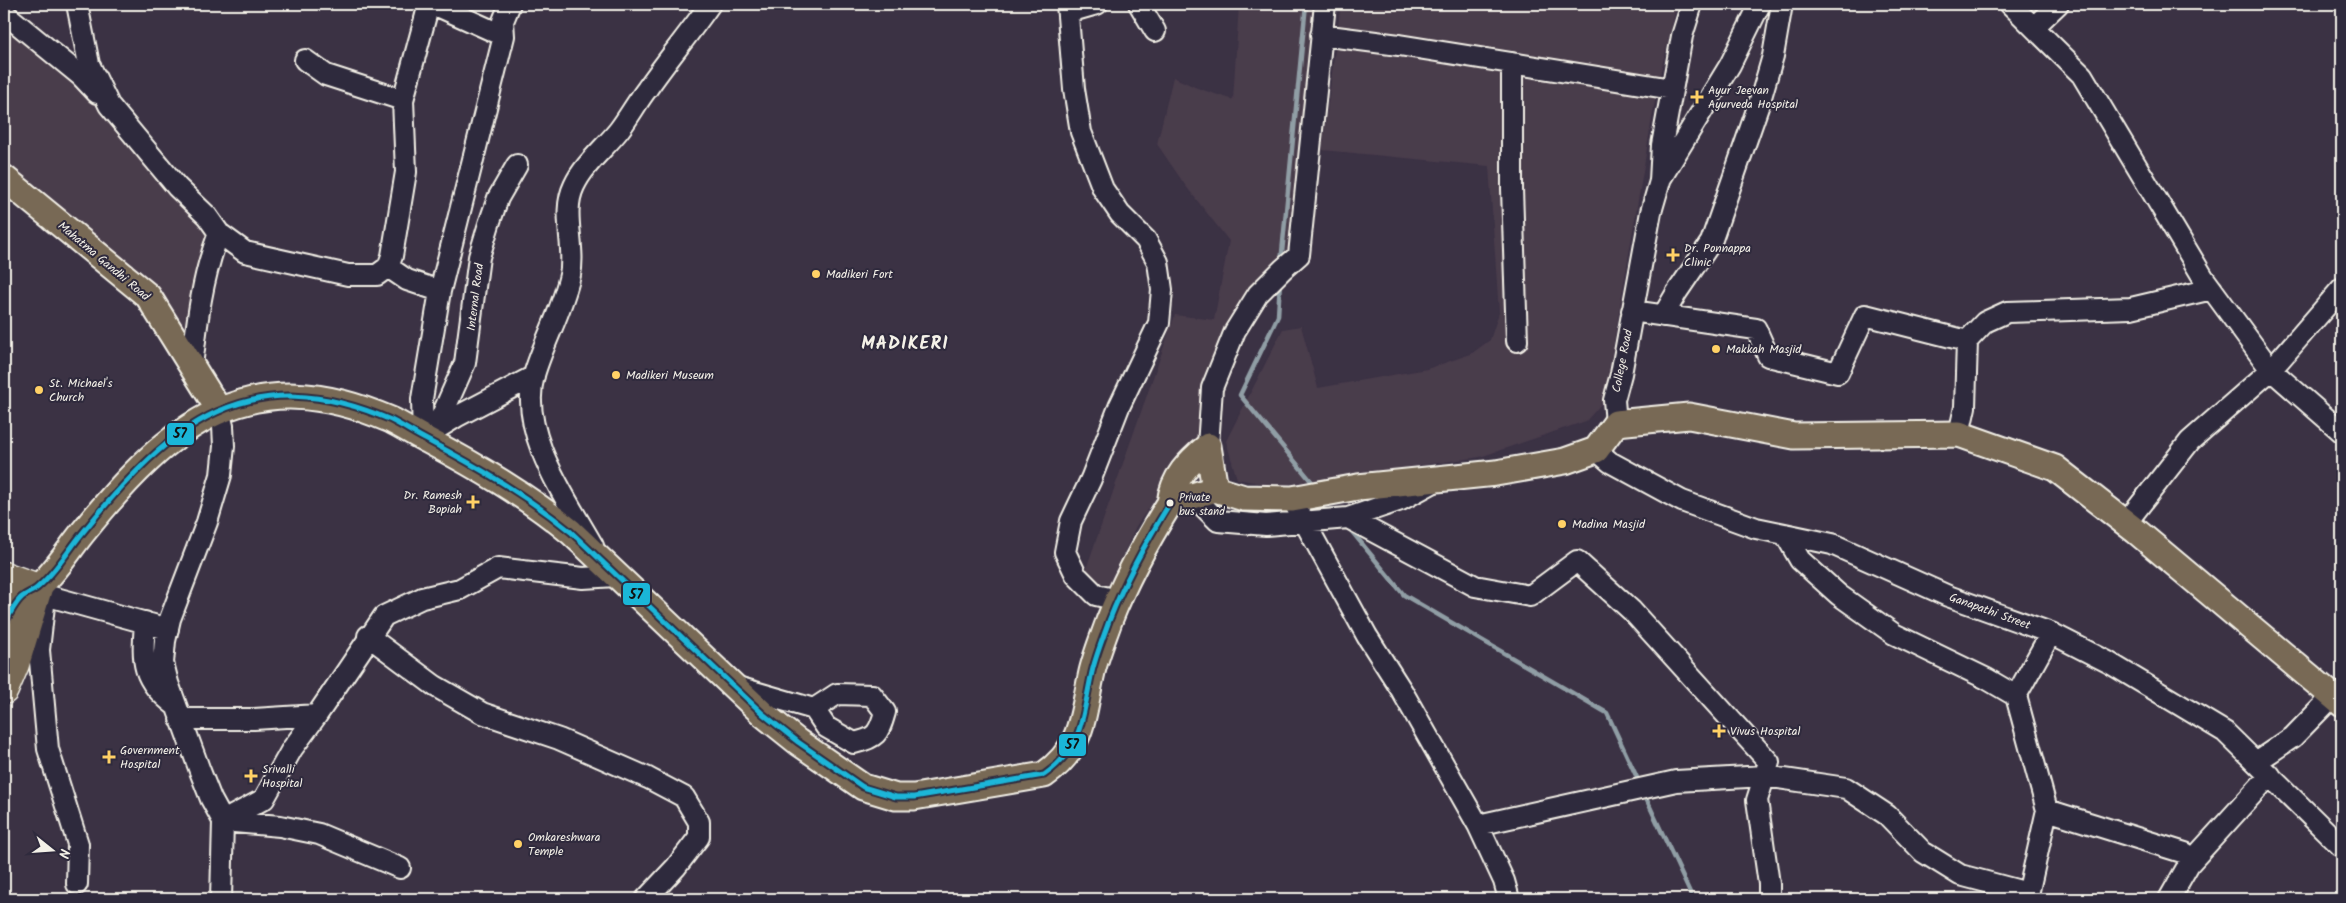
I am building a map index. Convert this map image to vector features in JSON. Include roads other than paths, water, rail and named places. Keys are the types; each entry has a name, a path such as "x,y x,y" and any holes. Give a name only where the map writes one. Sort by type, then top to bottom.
{"highway":[{"path":"4,576 42,591 4,690"}],"main road":[{"name":"Mahatma Gandhi Road","path":"4,178 148,296 219,410"},
{"path":"4,626 21,598 42,591 92,521 162,446 191,425 219,410 266,397 300,397 360,409 429,435 540,506 609,568 763,714 836,770 863,787 896,797 914,797 1044,775 1061,763 1073,746 1080,728 1099,649 1118,600 1192,495 1208,446"},
{"path":"1208,446 1183,469 1172,490 1192,495 1292,499 1358,487 1496,473 1556,462 1596,450 1616,423 1689,416 1794,436 1959,434 2055,468 2126,523 2338,700"}],"street":[{"path":"77,4 89,64 109,105"},
{"path":"4,13 81,76 109,105 178,187 207,216 219,233 245,252 348,275 377,275 388,267 392,256 406,172 403,100 429,4"},
{"path":"433,4 504,36"},
{"path":"510,4 503,21 504,36 440,292 422,399 429,435 456,417 534,376"},
{"path":"223,821 264,799 292,749 317,715 368,636 384,616 422,598 460,590 498,568 583,578 609,568 548,463 536,436 531,417 530,399 534,376 562,306 570,273 572,243 568,212 574,186 622,126 646,90 710,4"},
{"path":"1097,4 1068,8 1070,50 1081,132 1103,189 1120,214 1146,240 1158,262 1162,290 1159,323 1119,407 1091,479 1071,521 1065,552 1076,575 1096,594 1118,600"},
{"path":"1139,4 1155,31"},
{"path":"1208,446 1212,388 1234,331 1258,294 1283,268 1299,255 1320,35 1325,4"},
{"name":"College Road","path":"1616,423 1614,400 1621,374 1651,212 1660,181 1662,145 1682,36 1692,4"},
{"path":"1660,181 1730,65 1760,4"},
{"path":"1663,316 1676,292 1712,242 1759,104 1772,56 1782,4"},
{"path":"2010,4 2082,75 2212,289 2271,370 2342,432"},
{"path":"2034,28 2058,4"},
{"path":"1320,35 1672,89"},
{"path":"304,60 326,75 403,100"},
{"path":"1512,63 1512,189 1517,341"},
{"name":"Internal Road","path":"429,435 465,363 478,265 498,198 517,165"},
{"path":"192,367 199,304 208,261 219,233"},
{"path":"388,267 407,280 440,292"},
{"path":"2126,523 2190,441 2271,370 2342,288"},
{"path":"1959,434 1965,407 1967,341 1985,322 2007,312 2131,308 2212,289"},
{"path":"1632,311 1756,329 1768,356 1838,373 1865,315 1967,341"},
{"path":"219,410 223,426 224,446 221,475 204,531 168,628 163,664 178,712 211,799 223,821 221,899"},
{"name":"Ganapathi Street","path":"1596,450 1610,462 1682,501 1756,528 1832,544 1948,596 2051,633 2108,662 2225,732 2342,846"},
{"path":"1192,495 1218,521 1266,525 1348,518 1401,500 1440,479"},
{"path":"1292,499 1366,636 1402,691 1478,825 1504,881 1508,899"},
{"path":"1348,518 1475,586 1484,588 1530,596 1577,561 1632,611 1768,762 1757,800 1769,884 1769,899"},
{"path":"1785,534 1800,560 1839,595 1886,628 2016,696"},
{"path":"77,884 78,844 48,748 39,650 42,591 168,628"},
{"path":"144,622 145,666 151,683 178,712 254,719 317,715"},
{"path":"1478,825 1676,780 1765,776 1846,788 1887,815 1923,852 1960,875 2027,896 2047,810 2016,696 2051,633"},
{"path":"368,636 435,686 482,713 559,739 648,778 684,797 699,822 699,837 676,868 646,899"},
{"path":"732,685 814,709"},
{"path":"2169,899 2190,864 2263,769 2293,737 2338,700"},
{"path":"2047,810 2185,853 2190,864"},
{"path":"223,821 280,826 319,834 400,868"}],"waterway":[{"path":"1281,263 1306,4"},
{"path":"1280,281 1278,316 1240,395 1316,487"},
{"path":"1349,528 1404,595 1607,713 1640,784"},
{"path":"1644,794 1693,899"}],"place":[{"name":"Ayur Jeevan Ayurveda Hospital","path":"1697,97"},
{"name":"Dr. Ponnappa Clinic","path":"1673,255"},
{"name":"Madikeri Fort","path":"816,274"},
{"name":"Makkah Masjid","path":"1716,349"},
{"name":"Madikeri Museum","path":"616,375"},
{"name":"St. Michael's Church","path":"39,390"},
{"name":"Dr. Ramesh Bopiah","path":"473,502"},
{"name":"Private bus stand","path":"1170,503"},
{"name":"Madina Masjid","path":"1562,524"},
{"name":"Vivus Hospital","path":"1719,731"},
{"name":"Government Hospital","path":"109,757"},
{"name":"Srivalli Hospital","path":"251,776"},
{"name":"Omkareshwara Temple","path":"518,844"}],"district":[{"name":"MADIKERI","path":"905,343"}]}
